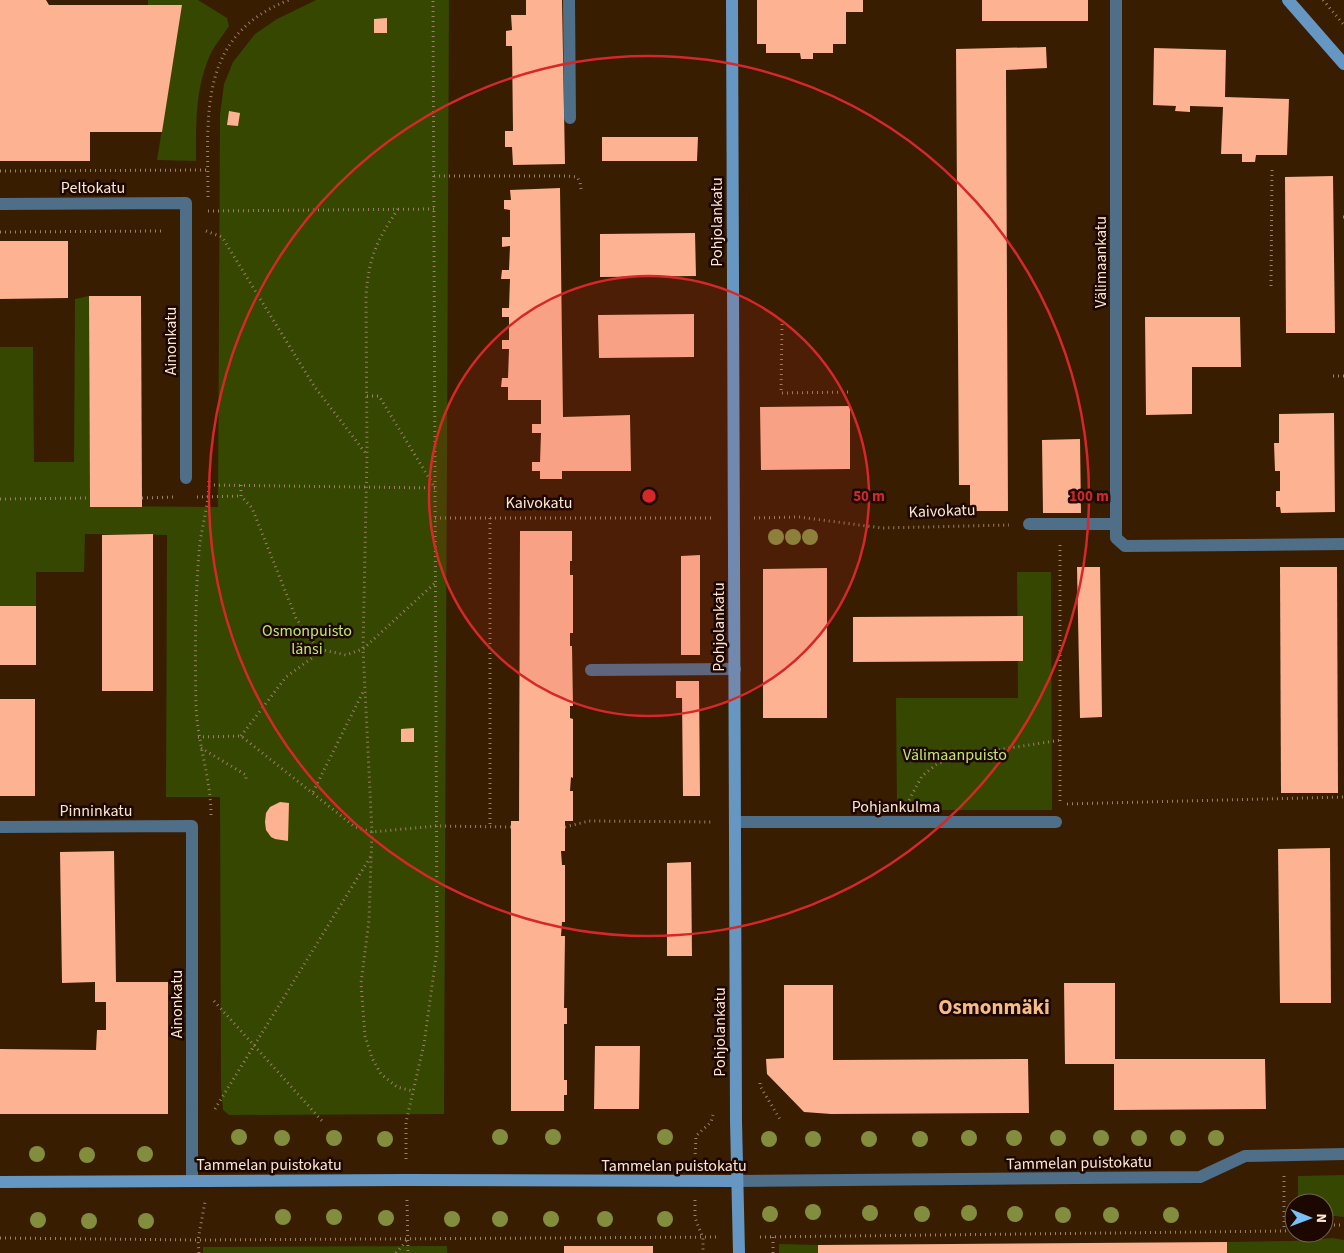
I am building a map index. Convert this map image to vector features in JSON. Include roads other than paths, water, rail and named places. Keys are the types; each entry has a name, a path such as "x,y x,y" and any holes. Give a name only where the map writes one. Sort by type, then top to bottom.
{"main road":[{"name":"Pohjolankatu","path":"732,0 737,1181 739,1253"},
{"path":"1288,0 1344,64"},
{"name":"Tammelan puistokatu","path":"0,1182 737,1181"}],"street":[{"path":"569,0 570,118"},
{"name":"Välimaankatu","path":"1116,0 1116,524"},
{"name":"Peltokatu","path":"0,204 186,203"},
{"name":"Ainonkatu","path":"186,203 186,478"},
{"path":"1029,524 1116,524 1116,538 1125,546 1344,544"},
{"path":"590,670 735,669"},
{"name":"Pohjankulma","path":"735,822 1056,822"},
{"name":"Ainonkatu","path":"192,826 192,1181"},
{"name":"Pinninkatu","path":"0,827 192,826"},
{"name":"Tammelan puistokatu","path":"737,1181 1200,1177 1245,1156 1344,1154"}],"district":[{"name":"Osmonmäki","path":"994,1007"}],"park label":[{"name":"Osmonpuisto länsi","path":"307,639"},
{"name":"Välimaanpuisto","path":"955,754"}]}
